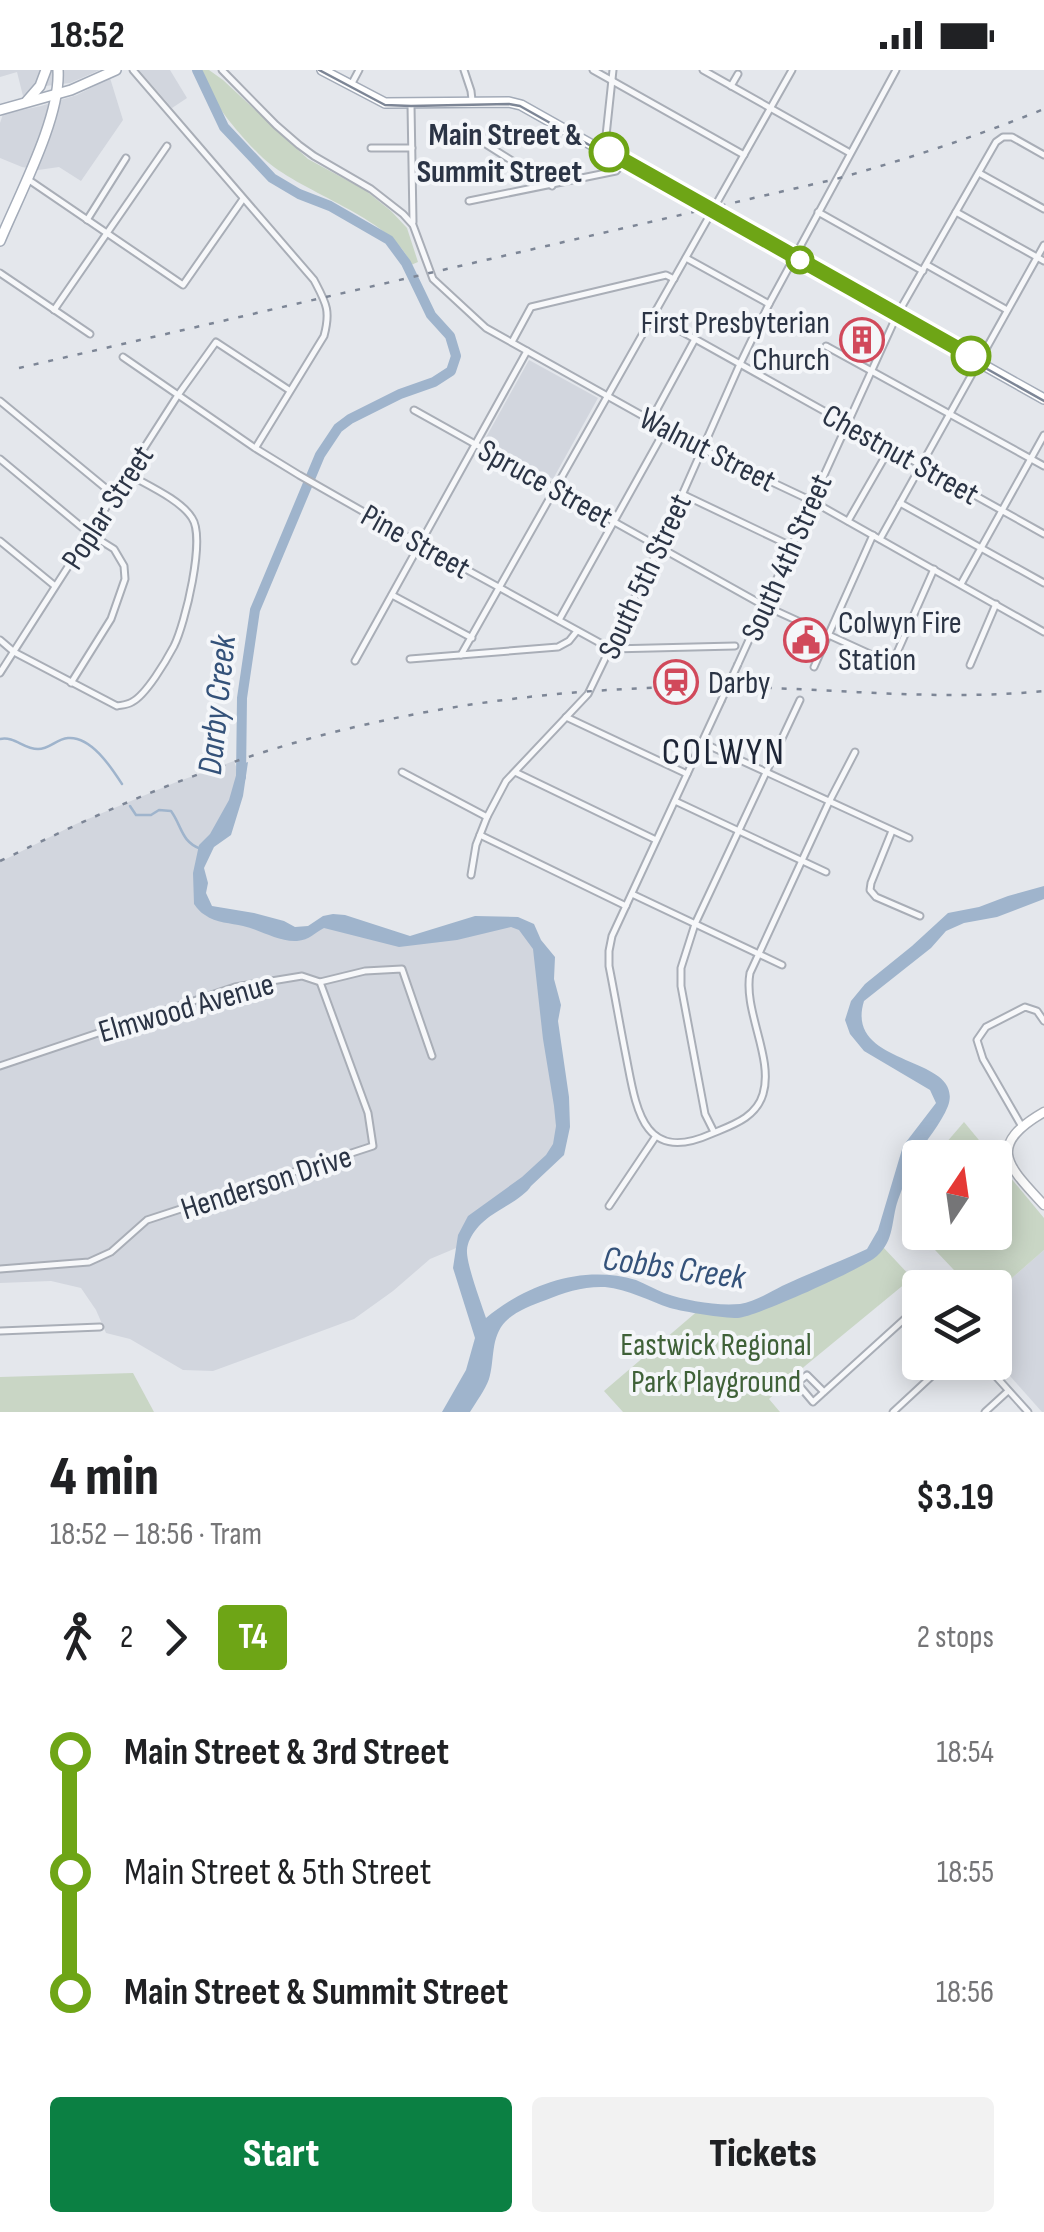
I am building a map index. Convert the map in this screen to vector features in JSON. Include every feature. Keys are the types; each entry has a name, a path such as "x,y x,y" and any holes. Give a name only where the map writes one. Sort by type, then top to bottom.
{"main road":[{"path":"48,70 56,94"},
{"path":"25,103 48,70"},
{"path":"0,240 51,119 58,70"},
{"path":"0,110 70,90 116,70"},
{"path":"322,70 386,103 516,103 1044,399"}],"street":[{"path":"133,70 314,280 327,306 324,336 255,448"},
{"path":"222,70 299,145 371,189 412,225"},
{"path":"351,85 359,70"},
{"path":"464,70 472,103"},
{"path":"594,70 744,155"},
{"path":"602,151 613,70"},
{"path":"703,70 850,152"},
{"path":"461,655 792,70"},
{"name":"South 5th Street","path":"471,875 480,835 506,782 588,694 769,304 894,71"},
{"path":"732,86 738,74"},
{"path":"411,105 412,225"},
{"name":"South 4th Street","path":"656,1136 636,1107 609,966 610,942 897,315 996,142 1012,137 1044,155"},
{"path":"487,145 552,186"},
{"path":"54,310 167,146"},
{"path":"371,148 412,148"},
{"path":"86,220 126,158"},
{"path":"469,201 616,171 624,163"},
{"path":"979,173 1044,208"},
{"path":"26,178 182,285 244,198"},
{"path":"818,212 1007,310"},
{"path":"956,212 1040,259"},
{"name":"Walnut Street","path":"412,225 433,279 486,328 702,448 812,501 1044,632"},
{"path":"814,668 876,537 900,503 1007,310 1040,259 1044,244"},
{"path":"686,258 769,304"},
{"path":"0,273 90,334"},
{"path":"512,342 531,307 666,275 674,279"},
{"name":"Chestnut Street","path":"654,315 1044,534"},
{"path":"651,420 696,340"},
{"name":"Poplar Street","path":"0,673 216,342 289,390"},
{"path":"826,346 1044,466"},
{"path":"355,661 527,350"},
{"name":"Pine Street","path":"122,356 299,475 611,649 735,646"},
{"path":"0,401 114,495"},
{"name":"Spruce Street","path":"414,410 763,604 892,664 934,570"},
{"path":"558,620 666,428"},
{"path":"960,584 1044,435"},
{"path":"848,522 890,448"},
{"path":"0,459 90,534 114,549 124,566 125,579 106,628 71,683"},
{"path":"0,640 14,652 116,706 132,702 146,689 174,645 186,608 198,536 192,517 182,507 128,474"},
{"path":"682,494 791,546"},
{"path":"900,503 1044,583"},
{"path":"0,542 55,586"},
{"path":"392,595 472,638"},
{"path":"970,665 996,604"},
{"path":"410,659 560,646 576,631"},
{"path":"715,1133 705,1114 681,968 695,924 800,700"},
{"path":"566,717 687,774"},
{"path":"701,742 909,838"},
{"path":"609,1206 656,1136 687,1143 746,1118 755,1110 764,1093 765,1074 749,989 750,973 855,752"},
{"path":"402,772 488,816"},
{"path":"514,772 656,840"},
{"path":"675,800 826,872"},
{"path":"892,830 870,890 920,916"},
{"path":"480,835 626,906"},
{"path":"632,894 782,965"},
{"name":"Elmwood Avenue","path":"0,1066 235,987 302,976 320,982 365,971 402,969 432,1056"},
{"name":"Henderson Drive","path":"0,1269 89,1262 111,1252 148,1220 373,1146 368,1113 320,982"},
{"path":"1022,1125 983,1059 977,1040 986,1027 1019,1009 1037,1011 1044,1021"},
{"path":"1044,1112 1022,1125 1013,1135 1009,1150 1009,1162 1044,1205"},
{"path":"824,1392 807,1375 798,1380 813,1402 902,1321"},
{"path":"0,1331 100,1327"},
{"path":"893,1412 928,1380"},
{"path":"999,1380 1028,1412"},
{"path":"984,1412 1008,1390"}],"shaded area":[{"path":"0,70 100,70 70,83 37,87 23,96 17,72 0,77"},
{"path":"139,70 170,70 187,98 172,108"},
{"path":"110,78 123,120 81,181 59,167 38,170 0,158 3,114 77,95"},
{"path":"529,360 598,398 553,479 484,441"},
{"path":"234,761 241,781 202,867 208,912 283,932 337,921 411,939 514,926 532,930 562,1132 549,1159 474,1216 461,1246 430,1259 354,1319 213,1371 183,1370 130,1339 106,1333 81,1288 51,1281 0,1283 0,862 76,824"},
{"path":"1044,1250 1044,1412 1012,1378 1012,1278"}],"green space":[{"path":"202,70 209,70 223,80 308,159 365,190 391,211 407,228 418,262 411,265 402,249 367,220 263,158 222,111"},
{"path":"964,1122 979,1140 949,1140"},
{"path":"1012,1179 1044,1218 1044,1250 1012,1278 1012,1270 954,1270 935,1250 1012,1250"},
{"name":"Eastwick Regional Park Playground","path":"883,1247 905,1270 902,1286 769,1399 780,1412 623,1412 604,1391 700,1309 749,1314"},
{"path":"133,1373 154,1412 0,1412 0,1377"}],"water":[{"path":"248,762 231,835 214,847 204,868 206,893 212,906 254,913 295,927 308,926 323,916 345,915 410,936 475,916 518,917 534,924 555,957 570,1127 564,1155 525,1193 477,1228 470,1239 469,1264 486,1318 538,1287 596,1274 636,1280 692,1301 740,1304 756,1299 867,1249 878,1230 902,1149 902,1190 883,1250 852,1271 738,1318 677,1310 605,1287 560,1294 519,1311 501,1327 489,1379 470,1412 442,1412 466,1370 475,1338 453,1268 458,1235 468,1216 522,1177 553,1144 554,1106 533,949 519,930 511,927 457,940 399,947 324,928 305,939 290,941 204,914 194,904 193,873 199,845 210,834 229,800 239,765"},
{"path":"1044,886 1044,899 946,931 931,948 864,1001 862,1023 871,1039 940,1077 949,1089 948,1106 928,1140 908,1140 936,1103 930,1090 864,1051 850,1034 845,1020 851,1001 865,984 948,913"}],"waterway":[{"name":"Darby Creek","path":"197,70 224,127 272,178 389,240 406,263 431,315 450,336 456,356 451,371 434,382 350,419 338,428 320,455 255,610 242,698 241,777"},
{"path":"0,739 38,749 64,739 85,742 100,754 122,784"},
{"path":"130,806 136,815 171,811 186,838 201,849"}],"tram line":[{"path":"319,70 385,105 520,106 1044,401"},
{"name":"T4","path":"609,152 971,356"}],"railway":[{"path":"19,368 836,179 941,147 1044,109"},
{"path":"0,861 137,798 222,766 334,732 449,708 565,693 682,687 953,695 1044,691"}],"place":[{"name":"Main Street & Summit Street","path":"609,152"},
{"name":"First Presbyterian Church","path":"862,340"},
{"name":"Colwyn Fire Station","path":"806,640"},
{"name":"Darby","path":"676,682"}],"district":[{"name":"COLWYN","path":"724,751"}],"water label":[{"name":"Cobbs Creek","path":"674,1267"}]}
